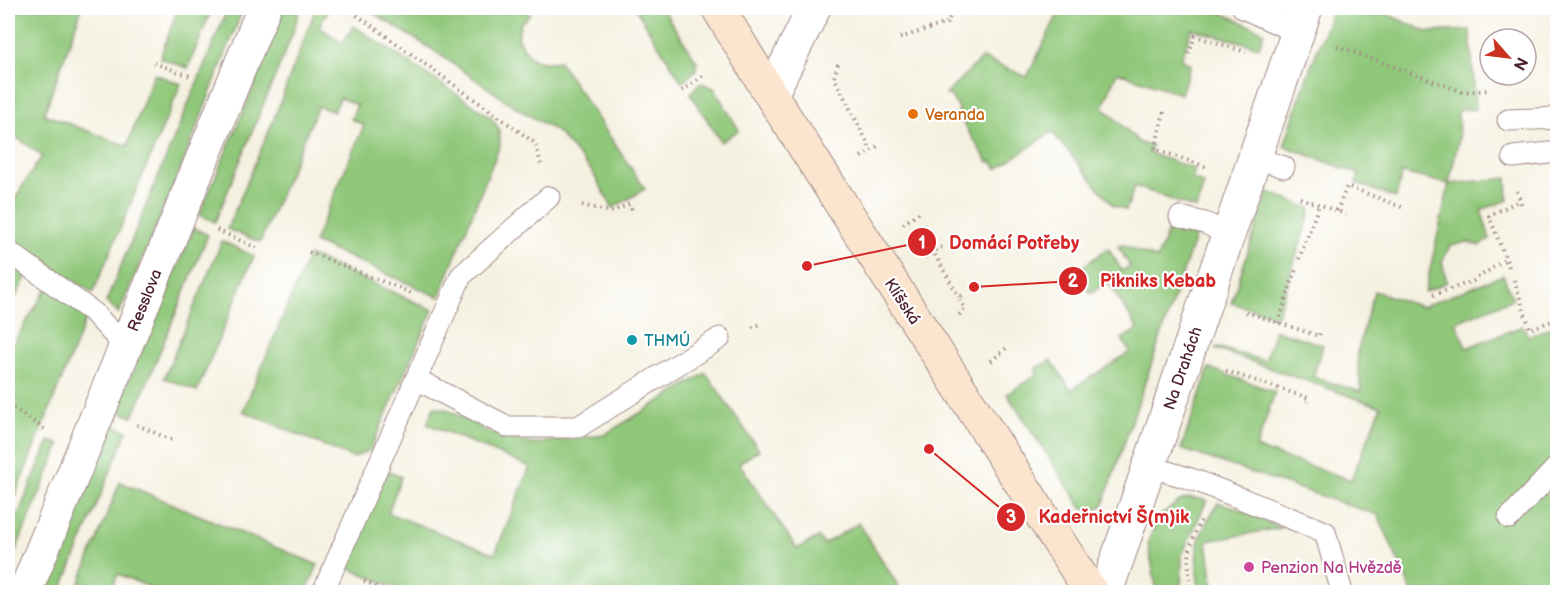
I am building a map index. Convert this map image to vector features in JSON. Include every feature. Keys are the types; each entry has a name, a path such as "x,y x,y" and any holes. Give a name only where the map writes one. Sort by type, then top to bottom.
{"street":[{"name":"Resslova","path":"25,592 264,8"},
{"name":"Klíšská","path":"718,8 771,95 1091,592"},
{"path":"771,95 814,8"},
{"name":"Na Drahách","path":"1106,592 1301,20"}],"lane":[{"path":"1243,8 1301,20"},
{"path":"1508,120 1557,118"},
{"path":"1513,157 1557,152"},
{"path":"1253,157 1284,167"},
{"path":"323,592 461,276 549,197"},
{"path":"1180,217 1205,223 1227,234"},
{"path":"8,251 94,313 125,347"},
{"path":"416,379 508,427 578,427 720,338"},
{"path":"1149,466 1197,481 1324,532 1342,592"},
{"path":"1509,518 1557,466"}],"path":[{"path":"347,8 535,143 549,197 611,212 629,204 633,211"},
{"path":"900,38 947,23 954,8"},
{"path":"1190,54 1195,36 1250,53"},
{"path":"1332,44 1463,92 1494,90"},
{"path":"154,63 190,76"},
{"path":"838,64 834,77 871,150"},
{"path":"682,91 706,73"},
{"path":"1164,112 1155,149 1208,168"},
{"path":"857,160 881,144"},
{"path":"1337,211 1347,186 1404,208"},
{"path":"1290,195 1346,214"},
{"path":"1509,267 1489,216 1520,200"},
{"path":"1299,259 1319,205"},
{"path":"900,226 920,212"},
{"path":"216,230 259,249"},
{"path":"926,239 959,297"},
{"path":"924,258 945,245"},
{"path":"309,252 448,308"},
{"path":"1433,295 1473,281 1506,259"},
{"path":"1278,323 1296,269"},
{"path":"1514,280 1530,329 1557,319"},
{"path":"1239,309 1319,336 1320,332"},
{"path":"982,368 1009,346"},
{"path":"1221,369 1308,398 1307,402"},
{"path":"8,405 47,431"},
{"path":"136,425 174,441"},
{"path":"1191,592 1188,558 1193,535 1220,490"}],"green space":[{"path":"8,8 82,8 44,114 127,146 154,74 181,84 93,293 8,237 8,209 42,156 8,131"},
{"path":"178,8 212,8 188,68 160,58"},
{"path":"228,8 243,9 182,165 119,313 106,302"},
{"path":"283,8 300,8 292,35 215,222 199,215 252,91"},
{"path":"316,8 324,8 328,11 319,26 342,43 354,26 491,117 499,129 500,145 439,297 314,242 364,125 351,119 357,105 340,98 334,112 318,106 260,242 227,229 273,121"},
{"path":"365,8 525,8 530,15 520,24 518,40 534,60 559,61 645,189 613,208 591,170 556,131"},
{"path":"635,8 662,8 697,62 695,71 682,82"},
{"path":"1061,8 1211,8 1264,32 1259,47 1192,29 1181,60 1191,64 1181,94 1117,72 1103,107 1140,143 1152,145 1149,153 1195,169 1192,179 1204,184 1196,209 1135,186 1126,210 1113,205 1052,132 997,169 992,161 988,162 957,114 959,109 950,95 945,95 982,58 1027,77"},
{"path":"1333,8 1373,8 1428,32 1470,30 1476,109 1458,110 1459,138 1449,184 1402,173 1396,198 1356,183 1359,174 1284,146"},
{"path":"699,84 714,88 739,130 721,142 690,93"},
{"path":"1507,178 1508,200 1481,210 1490,239 1479,246 1468,242 1450,246 1442,262 1447,282 1425,292 1449,184"},
{"path":"1268,192 1311,209 1277,316 1231,303"},
{"path":"1170,226 1196,234 1103,505 1096,510 1088,511 1082,508 1007,394 1037,375 1036,368 1051,360 1071,390 1130,352 1122,339 1138,329 1108,282 1090,293 1076,272 1108,248 1122,271 1130,266 1118,246 1124,245 1157,259"},
{"path":"194,228 208,235 133,417 116,410"},
{"path":"222,241 254,256 197,391 164,378"},
{"path":"309,255 433,310 370,450 353,458 243,411"},
{"path":"8,261 28,274 14,300 8,296"},
{"path":"1503,275 1513,299 1456,322 1466,348 1523,326 1528,336 1557,325 1557,592 1412,592 1378,515 1181,449 1209,368 1275,392 1256,448 1351,480 1381,407 1215,349 1217,347 1265,361 1275,330 1323,345 1313,377 1361,392 1357,353 1374,291 1422,307"},
{"path":"47,288 87,316 8,513 8,352"},
{"path":"706,373 759,450 739,463 797,549 818,537 824,544 859,523 902,592 405,592 344,566 385,470 401,477 388,513 495,554 530,467 427,424 434,407 446,409 491,433 532,444 604,435"},
{"path":"111,424 127,431 61,592 41,592"},
{"path":"49,441 60,445 8,569 8,539"},
{"path":"120,482 318,565 306,592 161,592 118,574 110,592 76,592"},
{"path":"1190,498 1207,500 1182,555 1181,592 1157,592 1148,544 1157,518 1181,500"},
{"path":"1218,503 1232,506 1281,528 1207,541 1214,592 1199,592 1198,545 1205,526"}],"place":[{"name":"Veranda","path":"913,114"},
{"name":"Domácí Potřeby","path":"807,266"},
{"name":"Pikniks Kebab","path":"974,287"},
{"name":"THMÚ","path":"632,340"},
{"name":"Kadeřnictví Š(m)ik","path":"929,449"},
{"name":"Penzion Na Hvězdě","path":"1249,567"}]}
